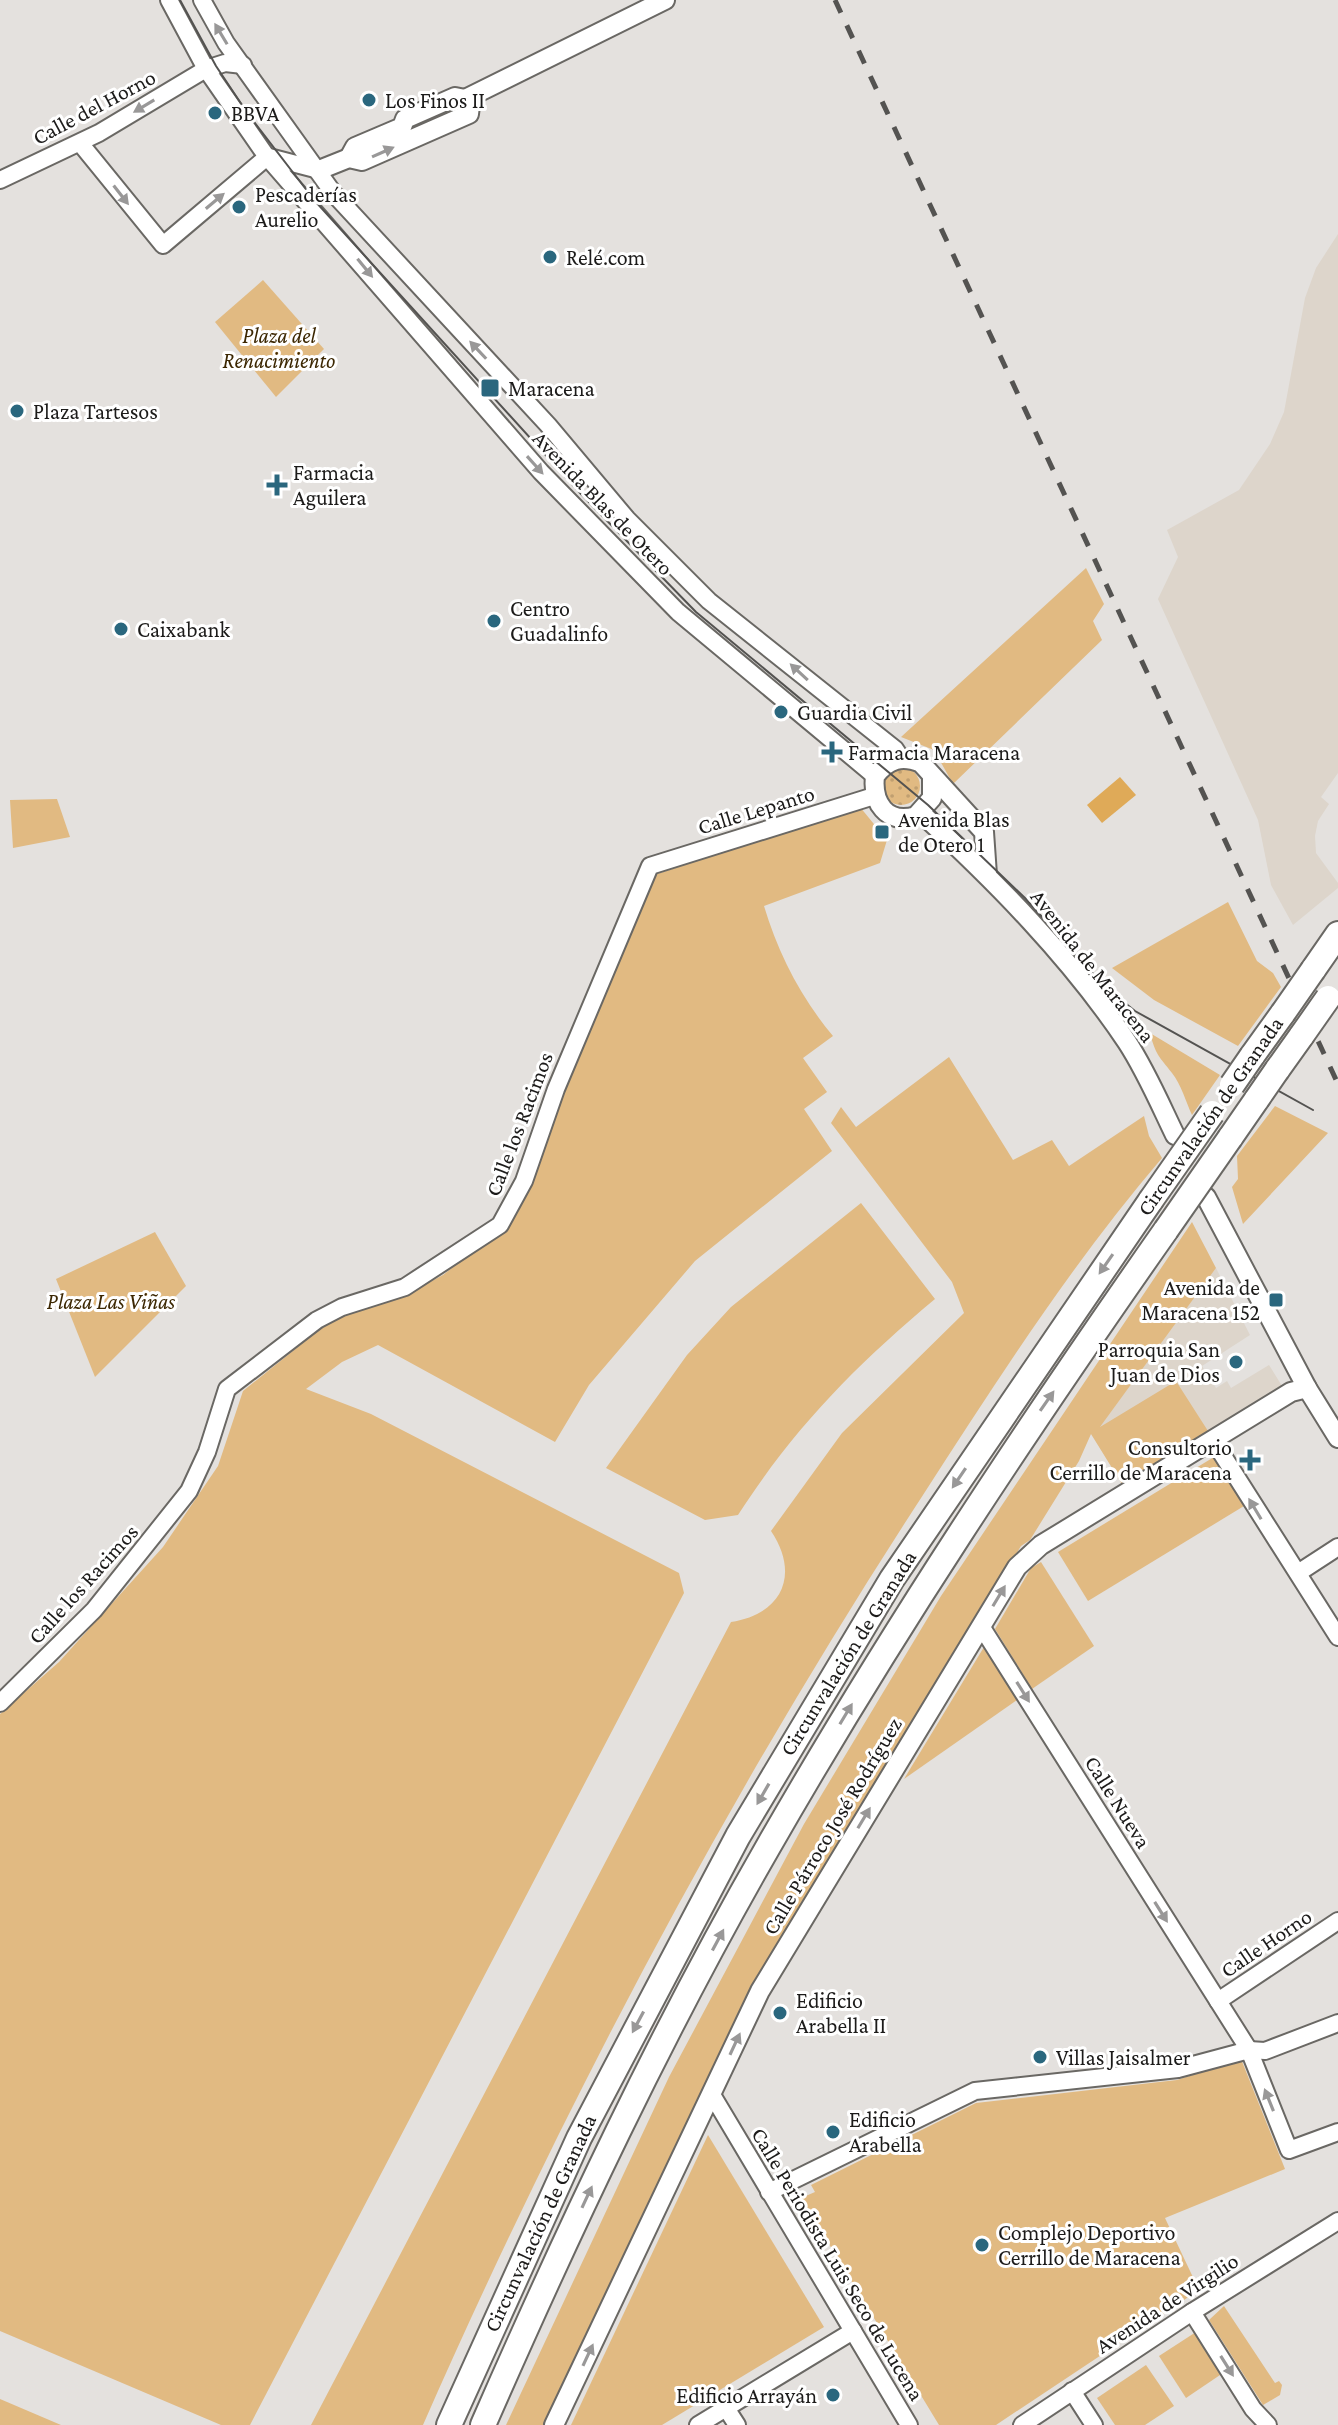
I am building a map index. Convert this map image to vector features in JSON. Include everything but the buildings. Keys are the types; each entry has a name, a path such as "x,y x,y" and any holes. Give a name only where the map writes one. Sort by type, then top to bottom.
{"highway":[{"name":"Circunvalación de Granada","path":"449,2425 579,2138 738,1836 892,1579 1151,1200 1326,952"},
{"name":"Circunvalación de Granada","path":"483,2425 607,2155 766,1849 945,1555 1020,1440 1333,991"}],"main road":[{"path":"319,170 349,158 355,147 469,114 470,106 465,99 665,0"},
{"path":"932,778 932,798 921,813 908,818 895,817 884,811 874,796 875,776 890,761 901,758 921,763 984,832 987,875"},
{"name":"Avenida de Maracena","path":"921,813 987,875 1069,968 1127,1042 1175,1135"},
{"path":"1206,1197 1307,1388 1338,1438"},
{"name":"Calle Párroco José Rodríguez","path":"554,2425 760,1991 981,1626 1028,1556 1291,1392 1307,1388"}],"street":[{"name":"Avenida Blas de Otero","path":"169,0 206,69 267,157 448,367 618,552 678,612 875,776"},
{"name":"Avenida Blas de Otero","path":"202,0 226,43 334,194 548,425 673,567 709,601 883,739 901,758"},
{"path":"206,69 225,63 243,65"},
{"name":"Calle del Horno","path":"0,180 80,143 206,69"},
{"path":"80,143 163,245 267,157 319,170"},
{"path":"296,188 319,170"},
{"name":"Calle Lepanto","path":"650,866 874,796"},
{"name":"Calle los Racimos","path":"0,1703 94,1610 189,1491 207,1452 227,1389 317,1320 342,1307 405,1287 500,1225 524,1181 556,1089 650,866"},
{"path":"1213,1440 1285,1559 1298,1573 1338,1637"},
{"path":"1298,1573 1338,1547"},
{"name":"Calle Nueva","path":"981,1626 1249,2050 1289,2150 1338,2132"},
{"name":"Calle Horno","path":"1218,2001 1338,1921"},
{"path":"769,2192 975,2091 1178,2069 1249,2050 1265,2051 1338,2023"},
{"name":"Calle Periodista Luis Seco de Lucena","path":"711,2093 909,2425"},
{"name":"Calle Periodista Luis Seco de Lucena","path":"701,2115 714,2117 729,2125"},
{"name":"Avenida de Virgilio","path":"1022,2425 1192,2312 1338,2221"},
{"path":"1192,2312 1253,2409 1266,2422"},
{"path":"698,2425 853,2331"},
{"path":"1072,2391 1094,2425"},
{"path":"726,2408 737,2425"}],"shaded area":[{"path":"1338,234 1338,773 1321,797 1329,804 1318,821 1315,836 1316,853 1338,883 1338,888 1293,925 1271,885 1258,820 1158,599 1178,557 1167,530 1239,490 1270,444 1284,412 1305,298 1316,268"},
{"path":"1120,777 1136,795 1102,823 1087,805"},
{"path":"1216,1268 1250,1335 1202,1366 1216,1388 1227,1381 1231,1388 1269,1365 1282,1386 1122,1484 1091,1433 1099,1428"}],"green space":[{"name":"Plaza del Renacimiento","path":"263,280 324,349 276,397 215,322"},
{"path":"1086,568 1104,604 1093,621 1102,640 953,784 934,750 901,737"},
{"path":"901,767 914,773 920,786 914,799 901,805 888,799 882,786 888,773"},
{"path":"57,799 70,837 13,848 10,800"},
{"path":"860,807 887,840 880,863 764,906 792,974 833,1036 803,1058 827,1092 804,1109 832,1151 695,1261 589,1385 555,1442 378,1345 342,1362 306,1389 371,1414 679,1573 684,1593 250,2425 221,2425 0,2331 0,1714 59,1662 163,1547 218,1466 243,1391 335,1317 409,1293 443,1275 503,1227 654,875"},
{"path":"1228,902 1257,961 1273,973 1281,987 1238,1046 1154,1000 1112,968"},
{"path":"1150,1033 1220,1075 1192,1115 1178,1082 1156,1051"},
{"path":"949,1057 1013,1160 1052,1140 1069,1166 1144,1116 1149,1136 1162,1158 1098,1238 1008,1365 783,1720 717,1834 593,2067 477,2304 423,2425 311,2425 731,1622 749,1618 763,1610 781,1590 785,1577 784,1562 771,1531 842,1433 964,1313 952,1282 831,1123 841,1107 856,1127"},
{"path":"1275,1106 1328,1133 1243,1224 1232,1187 1238,1179 1237,1156"},
{"path":"861,1203 935,1299 879,1348 828,1399 781,1454 738,1515 705,1520 606,1468 687,1355 731,1307"},
{"path":"1192,1222 1216,1268 1100,1427 1176,1381 1208,1431 1122,1484 1091,1434 1079,1461 1030,1540 1021,1546 778,1947 548,2425 506,2425 669,2077 804,1824 941,1596"},
{"name":"Plaza Las Viñas","path":"155,1232 186,1286 95,1377 56,1279"},
{"path":"1214,1457 1244,1506 1088,1601 1058,1552"},
{"path":"1041,1562 1094,1646 1032,1689 995,1629 1031,1568"},
{"path":"984,1647 1017,1700 904,1779"},
{"name":"Complejo Deportivo Cerrillo de Maracena","path":"1241,2059 1285,2169 1165,2218 1199,2290 996,2425 939,2425 801,2198 815,2192 811,2185 976,2103 1177,2080"},
{"path":"708,2135 824,2327 662,2425 571,2425"},
{"path":"1224,2306 1275,2383 1279,2381 1282,2385 1280,2395 1263,2405 1209,2320"},
{"path":"1196,2332 1223,2373 1186,2398 1159,2356"},
{"path":"1146,2365 1174,2406 1145,2425 1115,2425 1097,2398"},
{"path":"0,2399 61,2425 0,2425"}],"tram line":[{"path":"180,0 216,66 248,114 315,201 581,494 696,612 928,805 1025,898 1104,986 1135,1011 1313,1110"}],"railway":[{"path":"835,0 1338,1084"}],"place":[{"name":"Los Finos II","path":"369,100"},
{"name":"BBVA","path":"215,113"},
{"name":"Pescaderías Aurelio","path":"239,207"},
{"name":"Relé.com","path":"550,257"},
{"name":"Maracena","path":"490,388"},
{"name":"Plaza Tartesos","path":"17,411"},
{"name":"Farmacia Aguilera","path":"277,485"},
{"name":"Centro Guadalinfo","path":"494,621"},
{"name":"Caixabank","path":"121,629"},
{"name":"Guardia Civil","path":"781,712"},
{"name":"Farmacia Maracena","path":"832,752"},
{"name":"Avenida Blas de Otero 1","path":"882,832"},
{"name":"Avenida de Maracena 152","path":"1276,1300"},
{"name":"Parroquia San Juan de Dios","path":"1236,1362"},
{"name":"Consultorio Cerrillo de Maracena","path":"1250,1460"},
{"name":"Edificio Arabella II","path":"780,2013"},
{"name":"Villas Jaisalmer","path":"1040,2057"},
{"name":"Edificio Arabella","path":"833,2132"},
{"name":"Complejo Deportivo Cerrillo de Maracena","path":"982,2245"},
{"name":"Edificio Arrayán","path":"833,2395"}]}
